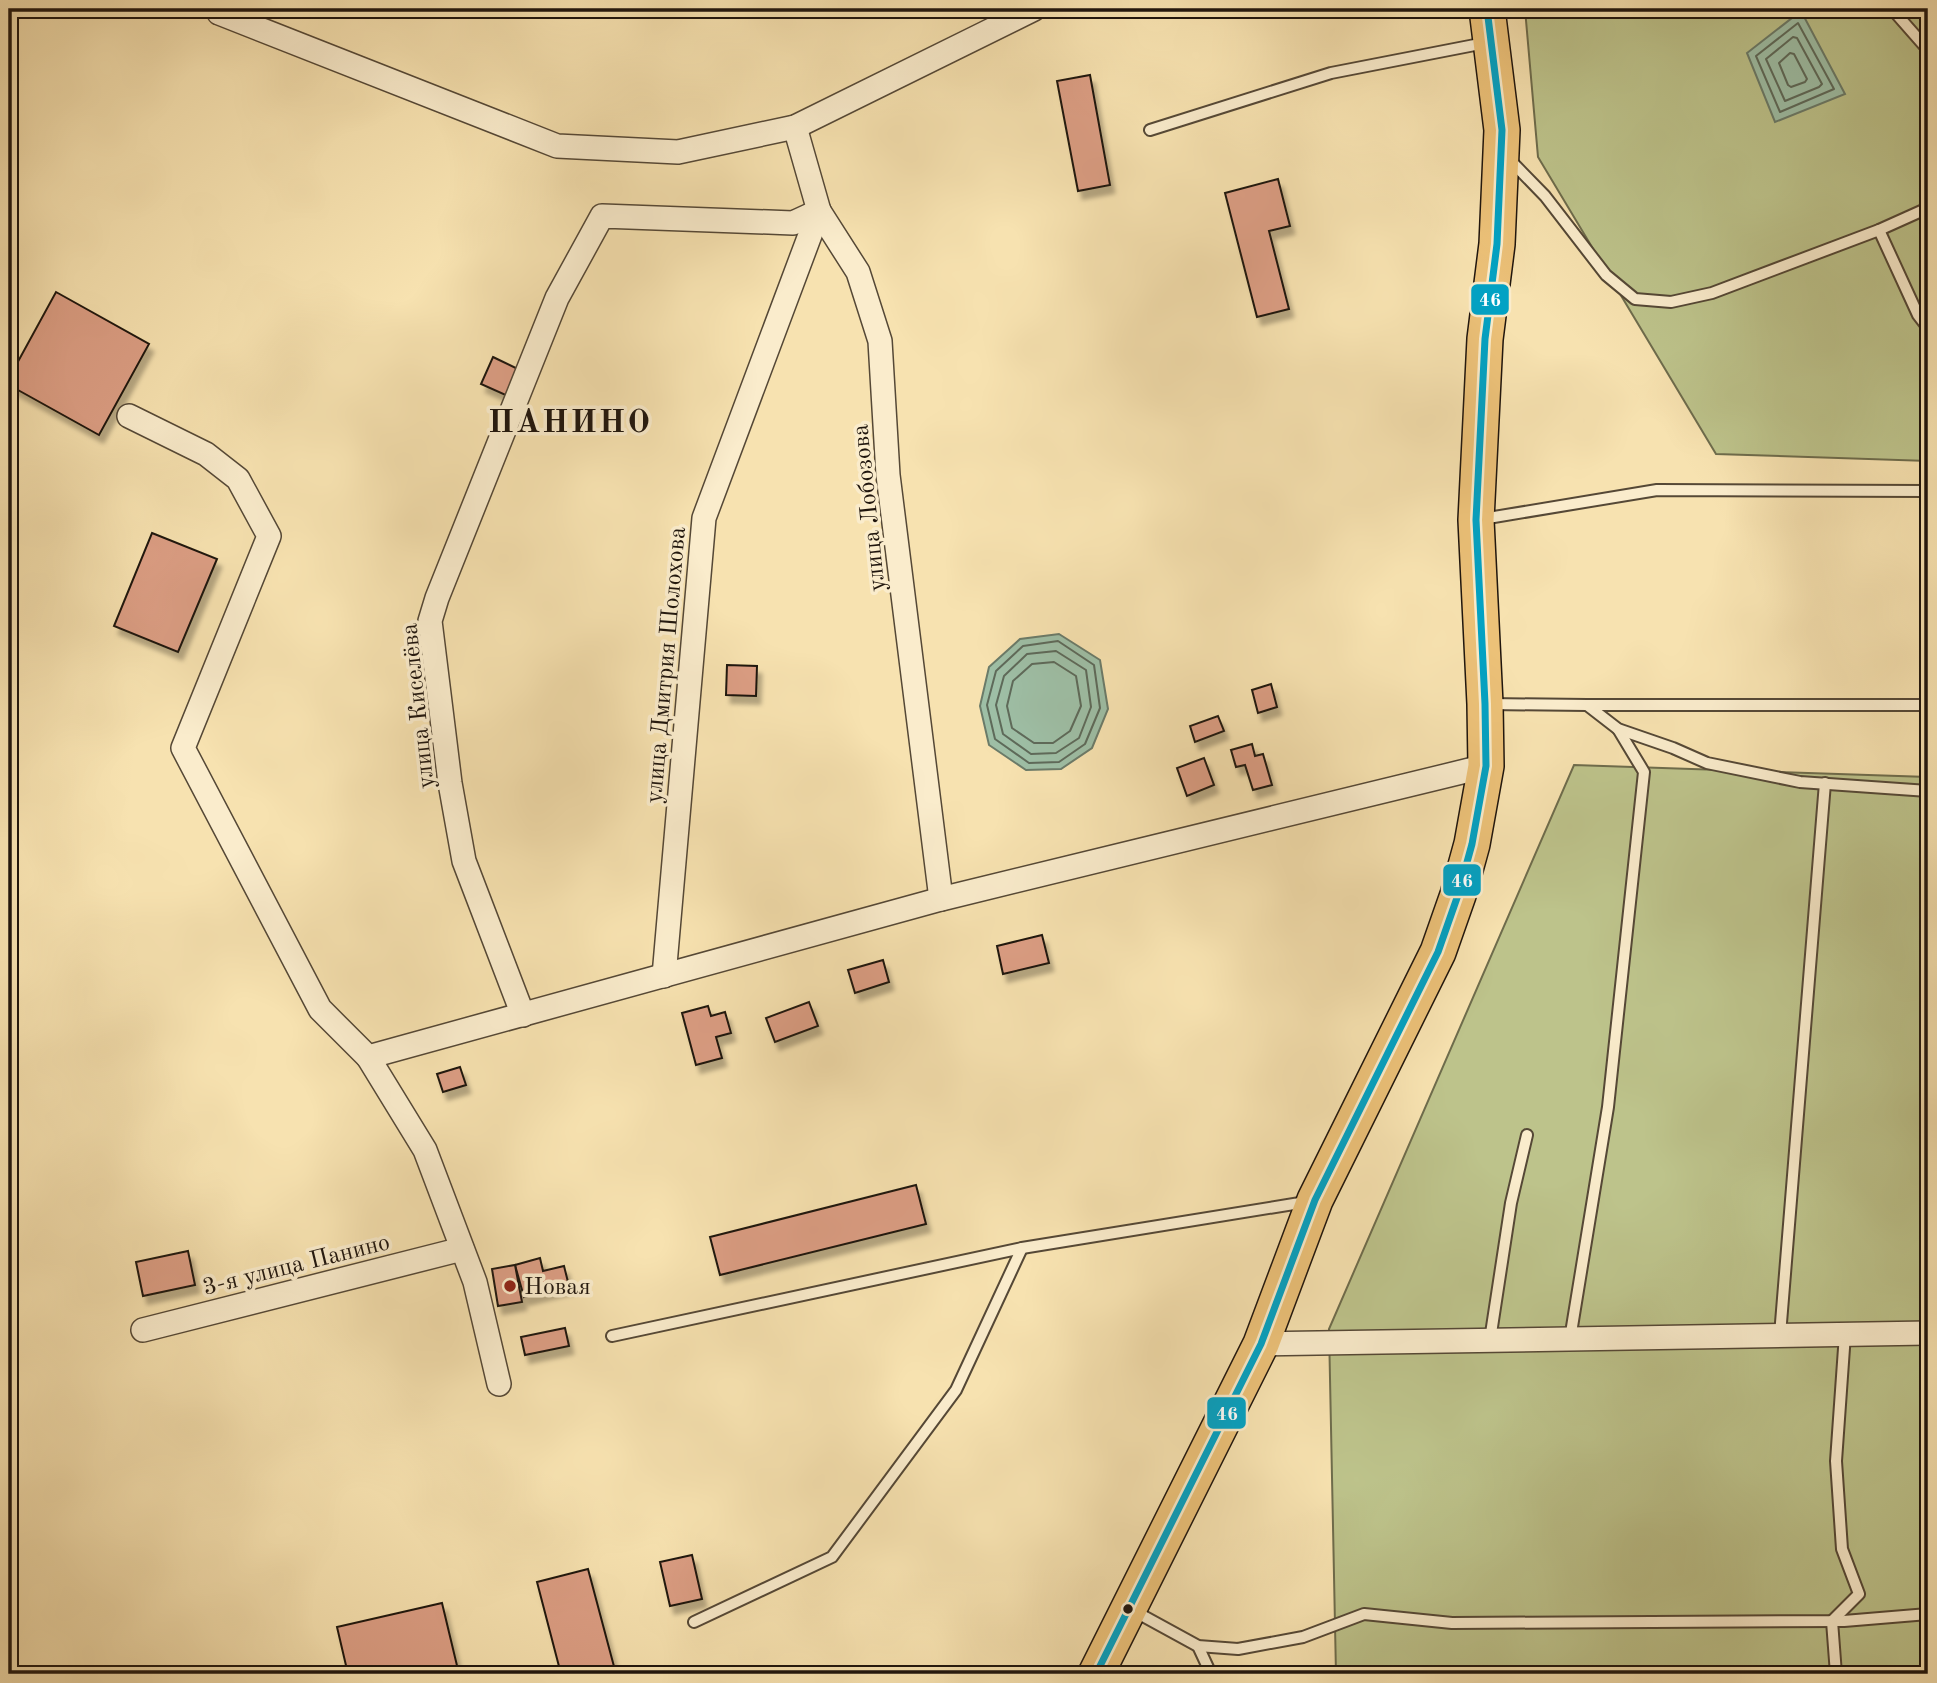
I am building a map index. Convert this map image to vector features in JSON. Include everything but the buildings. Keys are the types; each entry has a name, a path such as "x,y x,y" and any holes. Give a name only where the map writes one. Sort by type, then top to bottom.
{"main road":[{"path":"1096,1674 1261,1344 1315,1200 1438,952 1472,844 1486,766 1476,520 1485,339 1497,244 1502,130 1490,25"}],"street":[{"path":"221,9 219,13 557,146 678,152 795,127 1034,9"},
{"name":"улица Лобозова","path":"795,127 819,211 858,272 880,341 888,475 941,899"},
{"name":"улица Дмитрия Шолохова","path":"664,976 704,519 819,211"},
{"name":"улица Киселёва","path":"523,1014 464,861 450,783 430,621 437,598 557,298 602,216 793,223 819,211"},
{"path":"129,416 206,454 238,479 269,536 183,748 320,1009 368,1057 425,1150 475,1282 499,1384"},
{"path":"368,1057 941,899 1486,766"},
{"name":"3-я улица Панино","path":"144,1329 462,1249"},
{"path":"1261,1344 1928,1333"}],"lane":[{"path":"1892,9 1928,50"},
{"path":"1150,130 1490,25"},
{"path":"1501,151 1545,195 1606,275 1635,299 1671,302 1712,293 1879,230 1928,208"},
{"path":"1879,230 1918,315 1928,328"},
{"path":"1476,520 1657,490 1928,491"},
{"path":"1485,704 1928,705"},
{"path":"1587,705 1618,729 1707,763 1800,782 1928,791"},
{"path":"1570,1339 1608,1107 1644,772 1618,729"},
{"path":"1780,1335 1825,783"},
{"path":"1490,1340 1511,1203 1527,1135"},
{"path":"612,1336 1023,1248 1315,1200"},
{"path":"694,1622 832,1557 956,1390 1023,1248"},
{"path":"1836,1674 1832,1621 1859,1594 1842,1549 1836,1461 1844,1334"},
{"path":"1130,1608 1198,1646 1238,1649 1303,1637 1364,1614 1452,1623 1832,1621 1928,1614"},
{"path":"1198,1646 1211,1674"}],"shaded area":[{"path":"1525,9 1928,9 1928,461 1716,454 1538,157"},
{"path":"1574,765 1928,777 1928,1674 1336,1674 1329,1329"}],"water":[{"path":"1801,11 1845,94 1775,122 1747,53"},
{"path":"1059,634 1100,660 1108,709 1092,748 1061,769 1026,770 989,745 980,706 989,667 1020,639"}],"transit line":[{"name":"46","path":"1096,1674 1261,1344 1315,1200 1438,952 1472,844 1486,766 1476,520 1485,339 1497,244 1502,130 1487,9"}],"place":[{"name":"Новая","path":"510,1286"}],"district":[{"name":"ПАНИНО","path":"570,421"}]}
